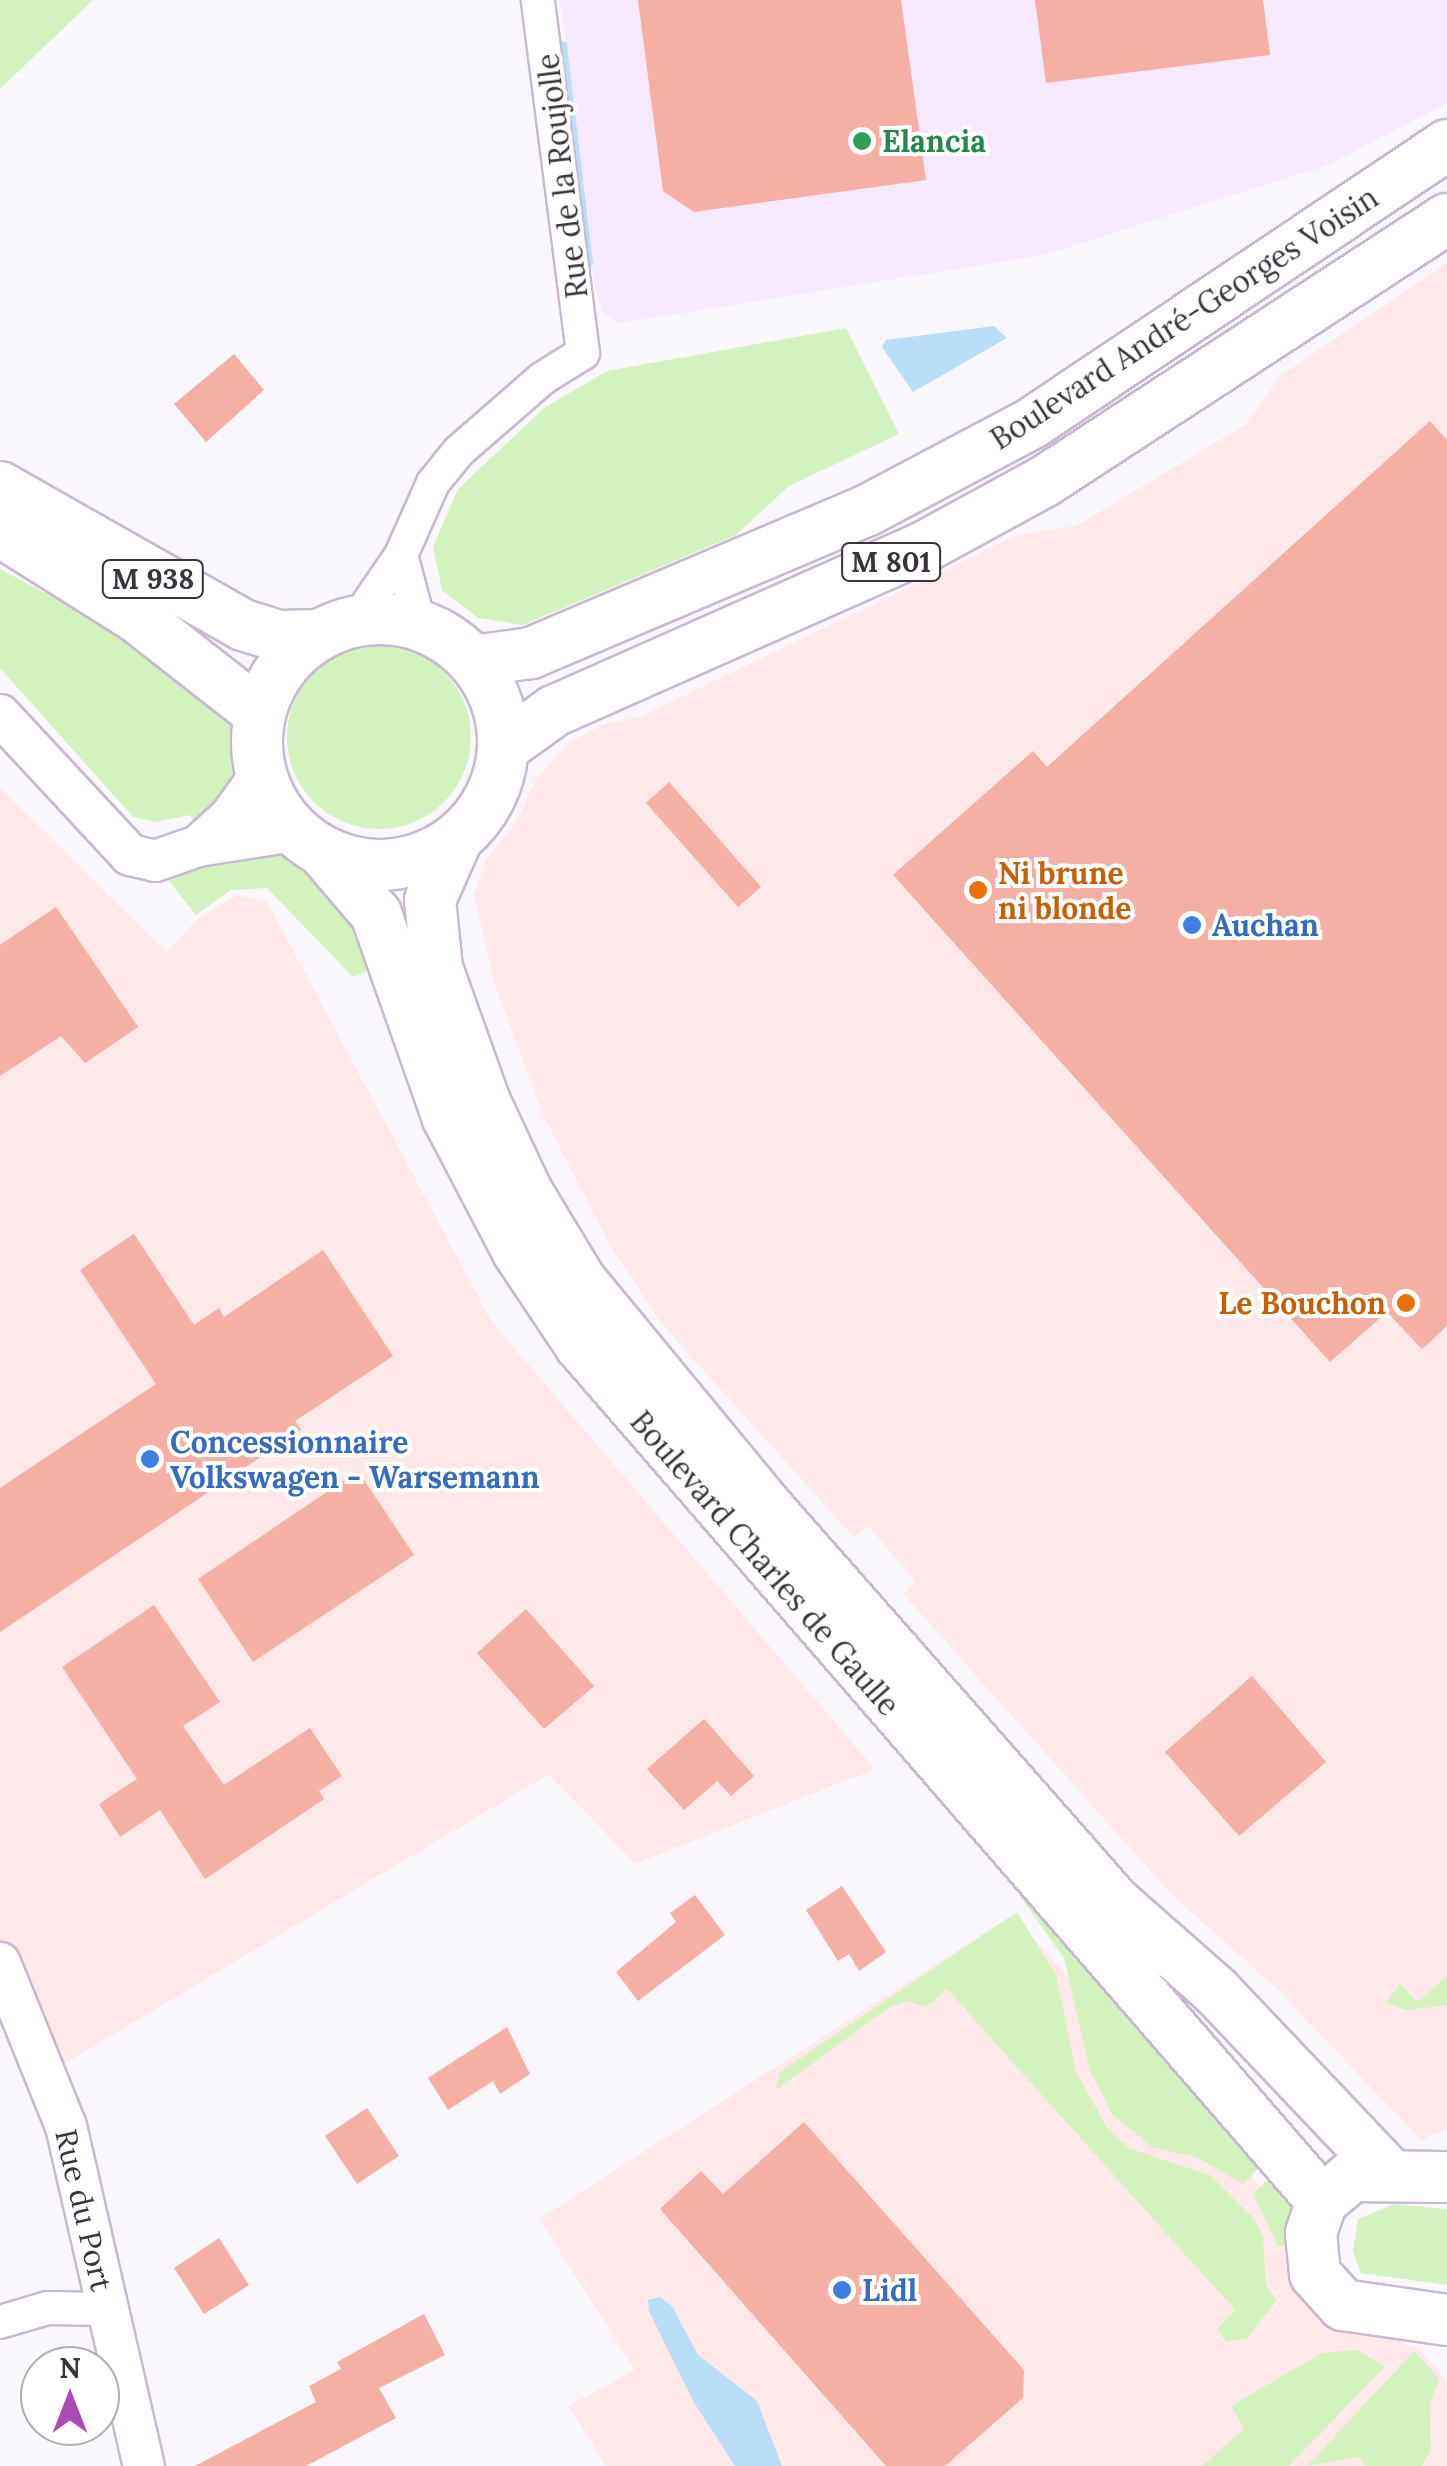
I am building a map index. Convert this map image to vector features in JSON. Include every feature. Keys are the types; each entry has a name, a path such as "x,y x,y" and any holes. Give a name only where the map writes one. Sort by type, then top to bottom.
{"main road":[{"name":"Boulevard André-Georges Voisin","path":"474,661 550,646 884,502 1032,423 1447,145"},
{"name":"Boulevard André-Georges Voisin","path":"504,747 554,711 924,547 1044,481 1447,219"},
{"name":"M 938","path":"0,487 243,625 278,636 337,628"},
{"name":"M 938","path":"0,532 138,618 258,712"},
{"path":"420,626 474,661 501,716 504,747 497,782 481,814 457,839 392,865 356,864 309,841 261,774 258,712 292,655 337,628 420,626"},
{"name":"Boulevard Charles de Gaulle","path":"457,839 430,900 436,968 485,1102 526,1190 581,1281 776,1516 1115,1902 1216,1991 1389,2173"},
{"name":"Boulevard Charles de Gaulle","path":"309,841 376,914 448,1118 518,1252 580,1346 1322,2201"},
{"path":"1443,2323 1365,2312 1326,2292 1311,2253 1314,2216 1322,2201 1352,2176 1389,2173 1447,2177"}],"street":[{"name":"Rue de la Roujolle","path":"401,555 434,483 460,451 543,378 582,354 538,0"},
{"path":"401,555 420,626"},
{"path":"337,628 401,555"},
{"path":"0,715 120,849 155,860 198,846 309,841"},
{"path":"198,846 230,817 261,774"},
{"name":"Rue du Port","path":"0,1963 62,2113 144,2466"},
{"path":"0,2322 48,2308 106,2309"}],"shaded area":[{"path":"560,0 1447,0 1447,104 1325,166 1044,255 620,323 603,314 594,284"},
{"path":"1447,263 1447,2129 1421,2140 1275,1987 1172,1895 903,1594 916,1582 868,1526 854,1538 661,1323 611,1247 543,1115 494,983 474,895 486,860 516,822 536,779 570,742 602,725 642,716 1017,535 1076,526 1248,423 1280,376"},
{"path":"0,788 167,952 198,918 237,895 267,902 492,1322 875,1769 635,1864 549,1774 65,2063 0,1949"},
{"path":"1012,1915 1404,2344 1418,2348 1447,2381 1447,2466 606,2466 568,2406 635,2370 539,2219"}],"green space":[{"path":"0,0 93,0 0,89"},
{"path":"846,328 899,434 789,486 736,535 523,625 478,618 442,590 433,547 458,489 544,408 607,371"},
{"path":"0,569 167,658 225,713 238,747 234,774 196,826 190,815 156,822 133,817 0,668"},
{"path":"379,645 414,652 444,672 464,702 471,737 464,772 444,802 414,822 379,829 344,822 314,802 294,772 287,737 294,702 314,672 344,652"},
{"path":"274,848 307,858 348,901 374,968 353,977 267,888 231,890 196,915 169,881 197,865"},
{"path":"1019,1885 1271,2156 1243,2184 1198,2158 1152,2147 1112,2114 1090,2071 1064,1958 1019,1895"},
{"path":"1017,1912 1056,1975 1076,2072 1106,2126 1130,2149 1210,2175 1255,2220 1263,2238 1266,2286 1277,2300 1247,2338 1227,2342 1217,2329 1235,2310 947,1989 926,2007 907,2001 890,2007 776,2090 780,2072"},
{"path":"1447,1976 1447,2005 1407,2010 1386,2003 1400,1983 1417,2002"},
{"path":"1280,2168 1291,2204 1287,2246 1278,2246 1253,2194"},
{"path":"1394,2204 1447,2209 1447,2285 1361,2273 1353,2251 1358,2219"},
{"path":"1357,2350 1385,2366 1289,2466 1202,2466 1244,2429 1231,2406 1322,2353"},
{"path":"1414,2351 1439,2378 1430,2405 1431,2448 1422,2466 1365,2466 1359,2457 1307,2466"}],"water":[{"path":"994,326 1007,338 913,392 882,347 886,340"},
{"path":"660,2297 672,2306 698,2355 757,2401 782,2466 735,2466 693,2401 649,2311 648,2300"}],"building":[{"path":"638,0 901,0 926,180 694,212 663,191"},
{"path":"1035,0 1263,0 1270,55 1046,83"},
{"path":"234,354 264,390 206,442 174,404"},
{"name":"Auchan","path":"1430,421 1447,440 1447,1326 1422,1349 1387,1312 1330,1362 893,875 1033,751 1047,767"},
{"path":"669,782 761,887 738,907 646,803"},
{"path":"56,907 138,1027 85,1063 61,1036 0,1076 0,945"},
{"name":"Concessionnaire Volkswagen - Warsemann","path":"134,1234 194,1325 219,1308 224,1317 323,1250 393,1356 295,1421 301,1430 0,1632 0,1488 156,1384 80,1270"},
{"path":"358,1471 414,1555 253,1662 198,1579"},
{"path":"154,1605 220,1702 183,1726 224,1785 310,1728 342,1776 319,1791 324,1799 205,1879 160,1810 120,1837 99,1804 137,1779 62,1667"},
{"path":"526,1609 594,1686 544,1729 477,1653"},
{"path":"1252,1676 1326,1762 1239,1836 1165,1752"},
{"path":"704,1719 754,1776 731,1796 717,1781 684,1810 647,1769"},
{"path":"842,1886 886,1952 859,1971 849,1954 838,1961 806,1910"},
{"path":"695,1895 725,1935 638,2001 616,1972 676,1922 670,1913"},
{"path":"507,2027 530,2074 500,2094 493,2081 448,2110 428,2078"},
{"path":"367,2108 399,2156 357,2184 325,2136"},
{"name":"Lidl","path":"804,2122 1024,2370 1023,2398 945,2466 886,2466 660,2209 701,2171 723,2194"},
{"path":"219,2238 249,2285 204,2314 174,2268"},
{"path":"424,2314 445,2355 379,2388 396,2418 306,2466 195,2466 316,2402 309,2386 341,2369 337,2362"}],"waterway":[{"path":"562,46 588,263"}],"place":[{"name":"Elancia","path":"862,141"},
{"name":"Ni brune ni blonde","path":"978,890"},
{"name":"Auchan","path":"1192,925"},
{"name":"Le Bouchon","path":"1406,1303"},
{"name":"Concessionnaire Volkswagen - Warsemann","path":"150,1459"},
{"name":"Lidl","path":"842,2290"}]}
